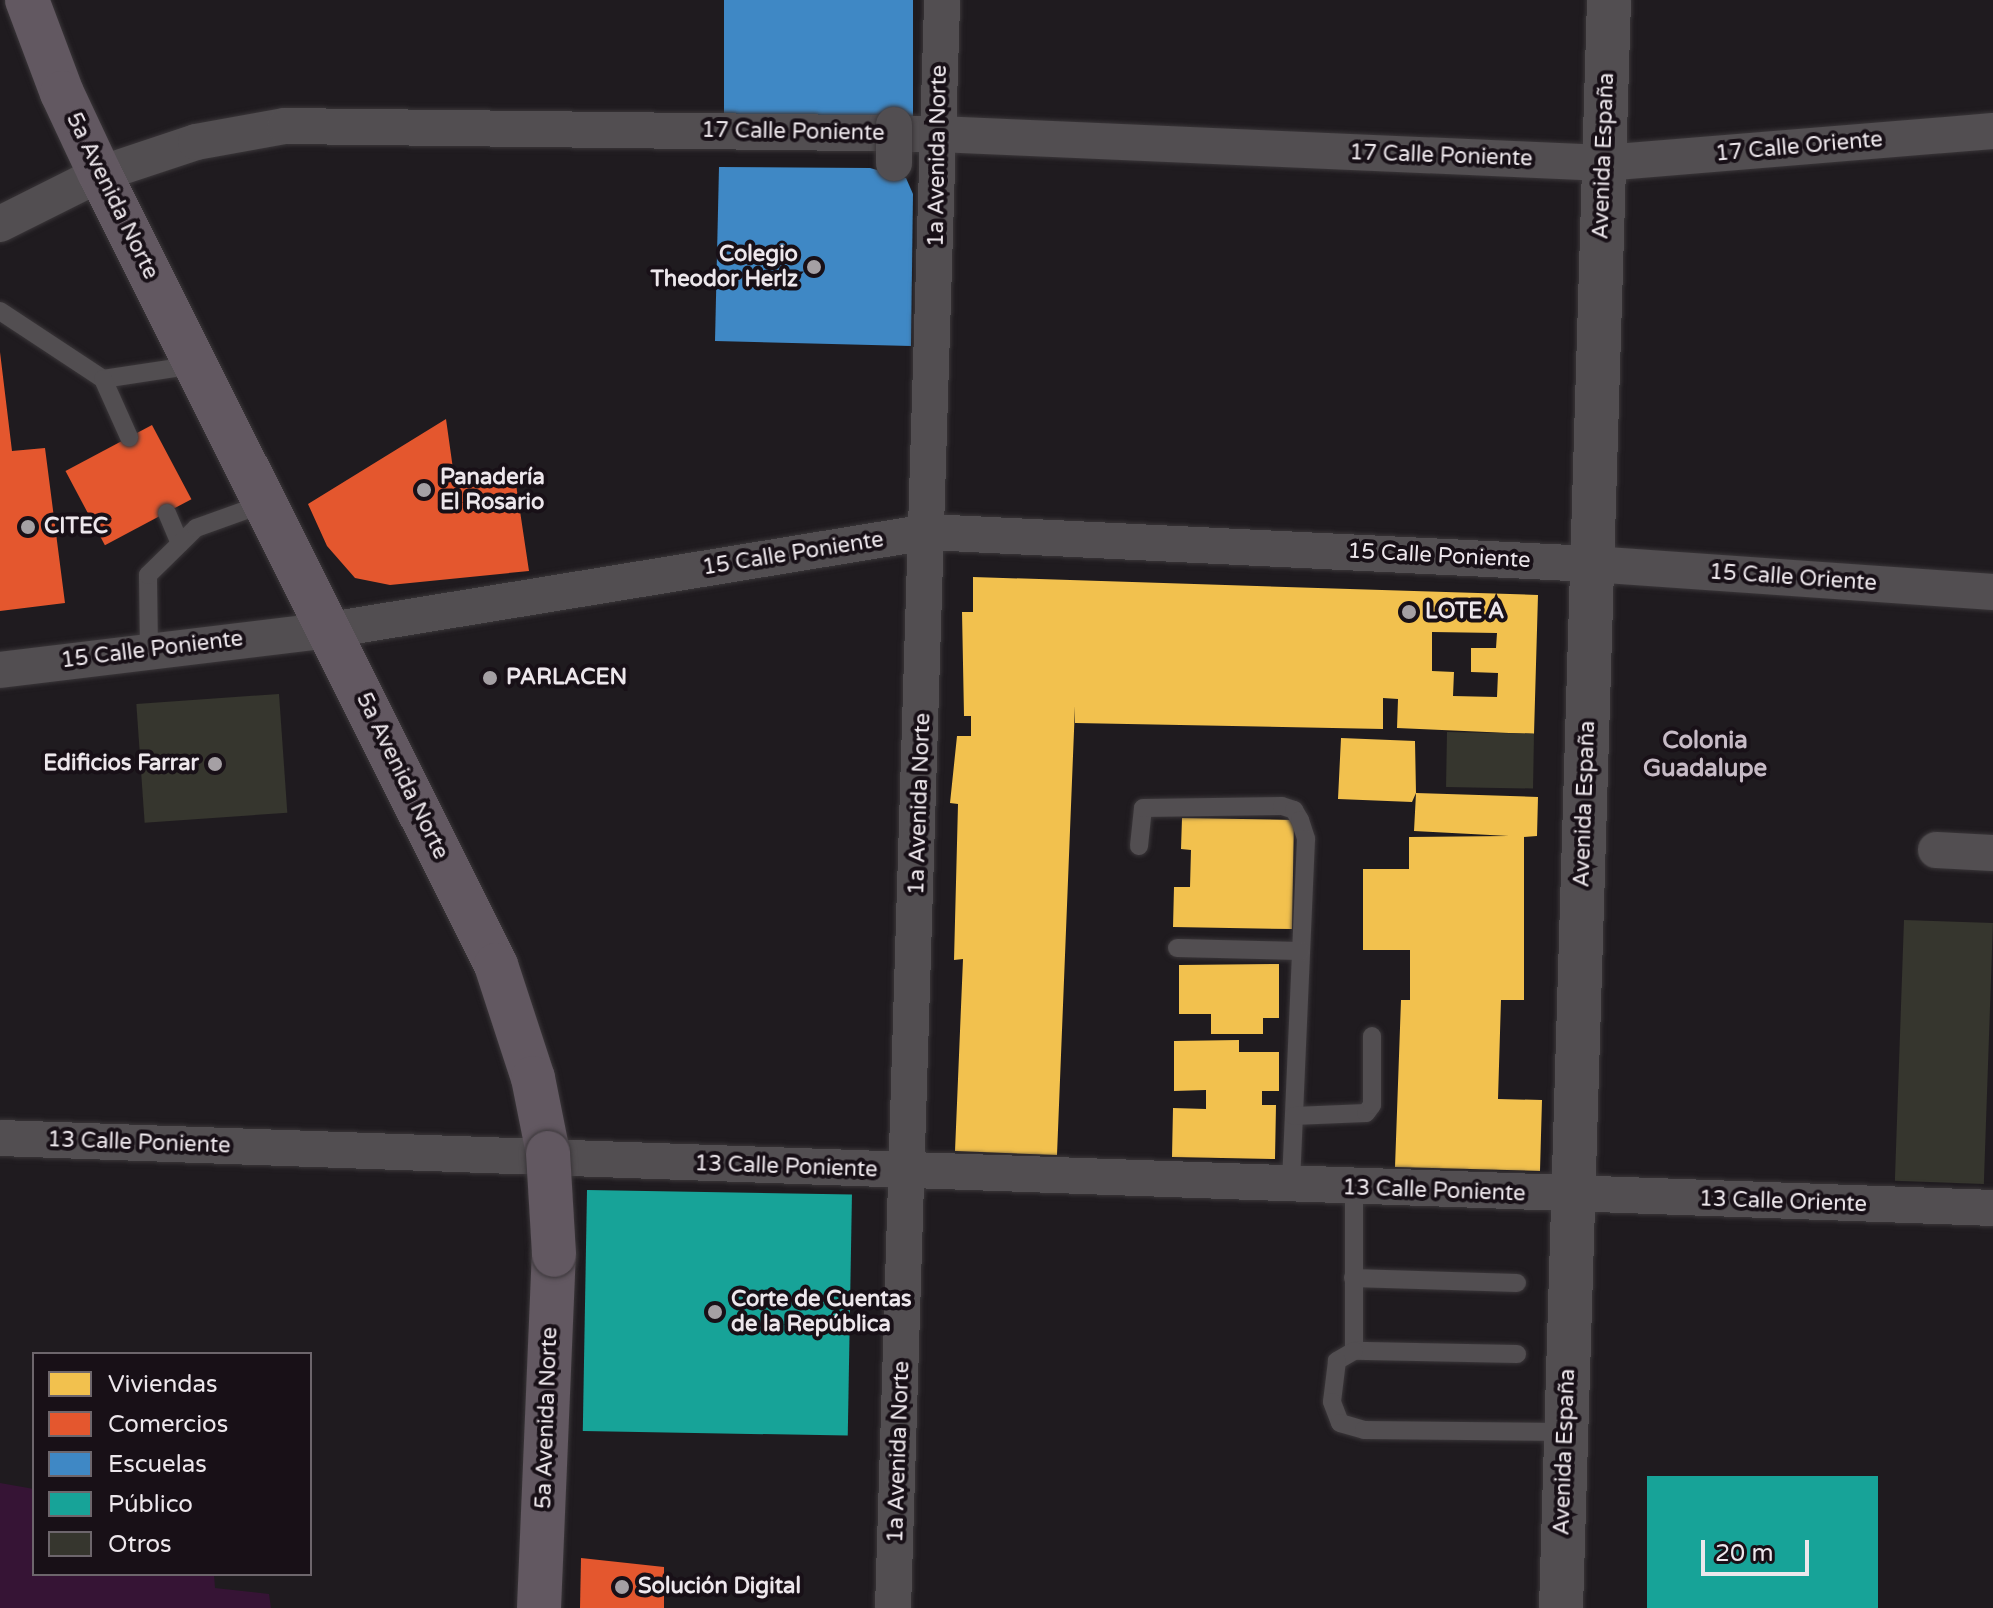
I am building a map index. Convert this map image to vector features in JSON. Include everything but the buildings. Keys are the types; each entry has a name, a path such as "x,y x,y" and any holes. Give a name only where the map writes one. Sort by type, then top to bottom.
{"main road":[{"name":"5a Avenida Norte","path":"27,0 62,93 100,174 496,965 542,1122 554,1255 539,1608"},
{"name":"Avenida España","path":"1561,1608 1609,0"}],"street":[{"name":"1a Avenida Norte","path":"893,1608 910,1171 942,0"},
{"path":"894,125 894,172"},
{"name":"17 Calle Poniente","path":"0,224 100,174 196,142 285,126 938,134 1604,163"},
{"name":"17 Calle Oriente","path":"1604,163 1993,131"},
{"name":"15 Calle Poniente","path":"0,670 149,649 330,630 928,532 1592,564"},
{"name":"15 Calle Oriente","path":"1592,564 1993,592"},
{"path":"1936,850 1993,853"},
{"name":"13 Calle Poniente","path":"0,1138 1573,1196"},
{"name":"13 Calle Oriente","path":"1573,1196 1993,1208"}],"lane":[{"path":"0,311 103,379 129,437"},
{"path":"103,379 196,365"},
{"path":"149,649 148,575 196,528 266,503"},
{"path":"167,513 180,543"},
{"path":"1139,846 1143,808 1294,810 1306,839 1291,1186"},
{"path":"1177,948 1301,951"},
{"path":"1294,1116 1366,1113 1372,1105 1372,1036"},
{"path":"1354,1188 1354,1351"},
{"path":"1353,1278 1517,1283"},
{"path":"1517,1354 1354,1351 1337,1361 1332,1402 1340,1423 1364,1430 1566,1432"}],"shaded area":[{"path":"0,1483 32,1489 32,1576 214,1576 215,1588 269,1594 271,1608 0,1608"}],"place":[{"name":"Colegio Theodor Herlz","path":"814,267"},
{"name":"Panadería El Rosario","path":"424,490"},
{"name":"CITEC","path":"28,527"},
{"name":"LOTE A","path":"1409,612"},
{"name":"PARLACEN","path":"490,678"},
{"name":"Edificios Farrar","path":"215,764"},
{"name":"Corte de Cuentas de la República","path":"715,1312"},
{"name":"Solución Digital","path":"622,1587"}],"district":[{"name":"Colonia Guadalupe","path":"1705,755"}]}
